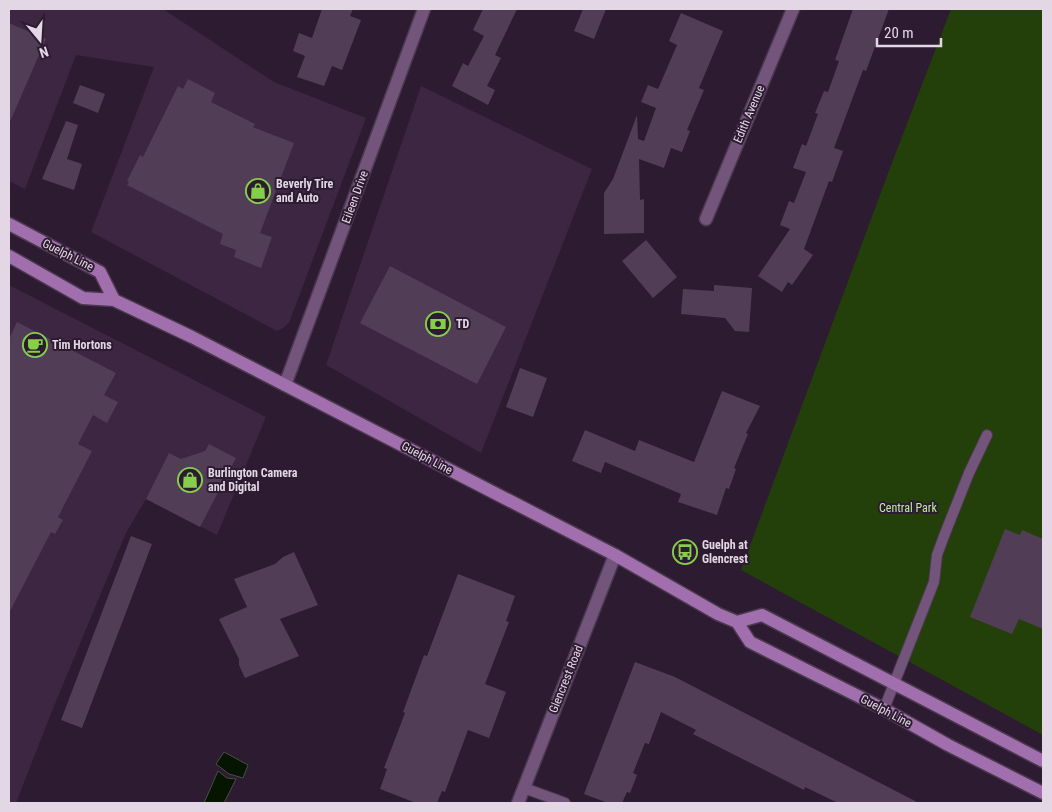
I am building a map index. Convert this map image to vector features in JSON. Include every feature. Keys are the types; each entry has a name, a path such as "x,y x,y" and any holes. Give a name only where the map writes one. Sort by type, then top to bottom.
{"main road":[{"name":"Guelph Line","path":"9,224 100,272 114,300"},
{"name":"Guelph Line","path":"9,256 82,298 114,300 192,337 615,555 718,614 737,622 750,642 1043,793"},
{"path":"737,622 762,614 1043,761"}],"street":[{"name":"Eileen Drive","path":"285,385 424,9"},
{"name":"Edith Avenue","path":"706,218 793,9"},
{"name":"Glencrest Road","path":"518,803 615,555"}],"lane":[{"path":"884,710 934,582 937,555 944,536 969,473 987,435"},
{"path":"524,788 551,800 565,803"}],"shaded area":[{"path":"9,9 163,9 274,82 366,118 289,323 277,331 91,232 154,67 76,55 25,189 9,181"},
{"path":"421,86 592,169 481,453 326,365"},
{"path":"9,285 266,417 217,535 146,499 126,533 16,803 9,803"},
{"path":"224,752 248,765 243,778 229,774 216,764"},
{"path":"218,771 227,778 236,779 224,803 204,803"}],"green space":[{"name":"Central Park","path":"951,9 1043,9 1043,735 741,570"}],"building":[{"path":"322,9 353,9 350,16 361,20 342,70 332,66 324,86 297,77 305,56 293,51 299,33 312,38"},
{"path":"483,9 517,9 495,55 501,58 487,86 495,90 488,105 452,86 463,63 468,66 484,36 473,30"},
{"path":"583,9 606,9 594,39 574,31"},
{"path":"853,9 889,9 866,71 863,70 834,148 843,151 832,182 829,181 804,249 813,255 792,285 788,282 782,292 758,276 790,229 780,225 789,201 794,203 806,172 793,168 802,144 806,146 818,114 815,113 824,91 828,92 839,61 835,60"},
{"path":"681,13 723,31 699,88 704,90 687,130 690,131 682,152 671,148 664,168 639,159 640,200 644,199 644,233 604,234 604,193 613,179 637,115 638,139 644,141 656,108 641,102 648,85 658,89 677,45 669,41"},
{"path":"9,23 46,39 9,124"},
{"path":"188,79 215,93 211,102 255,124 253,127 294,143 260,233 272,237 261,268 234,257 236,250 220,244 223,234 127,185 129,182 127,181 140,155 143,157 178,86 183,89"},
{"path":"80,85 105,94 98,113 73,103"},
{"path":"66,121 78,125 67,159 82,164 74,190 42,179"},
{"path":"646,240 677,277 653,298 622,261"},
{"path":"390,266 506,327 477,384 360,323"},
{"path":"714,285 752,288 749,332 735,331 725,318 681,314 683,289 714,291"},
{"path":"17,322 116,373 104,395 118,402 107,423 93,415 78,444 92,451 58,517 63,520 55,534 51,532 9,613 9,339"},
{"path":"520,368 547,378 533,417 506,407"},
{"path":"722,391 760,406 746,433 748,434 734,468 736,469 729,489 726,488 717,515 678,502 681,494 605,462 601,473 572,461 585,430 635,451 639,440 694,462"},
{"name":"Burlington Camera and Digital","path":"209,444 236,458 200,527 146,499 169,453 181,459 205,451"},
{"path":"1005,529 1020,535 1022,530 1043,539 1043,629 1019,619 1012,634 970,617"},
{"path":"131,536 152,544 82,728 61,720"},
{"path":"294,552 318,605 280,619 299,656 245,678 239,665 239,659 219,619 247,607 234,579 275,564 283,557"},
{"path":"458,574 515,596 506,621 509,622 485,684 506,692 489,738 468,730 445,792 442,791 437,803 416,803 380,789 387,769 384,768 405,713 403,712 424,655 427,656"},
{"path":"635,662 675,677 919,803 838,803 805,787 804,790 693,734 696,730 661,712 649,744 645,743 633,773 637,775 630,793 627,792 622,803 608,803 584,794"}],"place":[{"name":"Beverly Tire and Auto","path":"258,191"},
{"name":"TD","path":"438,324"},
{"name":"Tim Hortons","path":"35,345"},
{"name":"Burlington Camera and Digital","path":"190,480"},
{"name":"Guelph at Glencrest","path":"685,552"}]}
